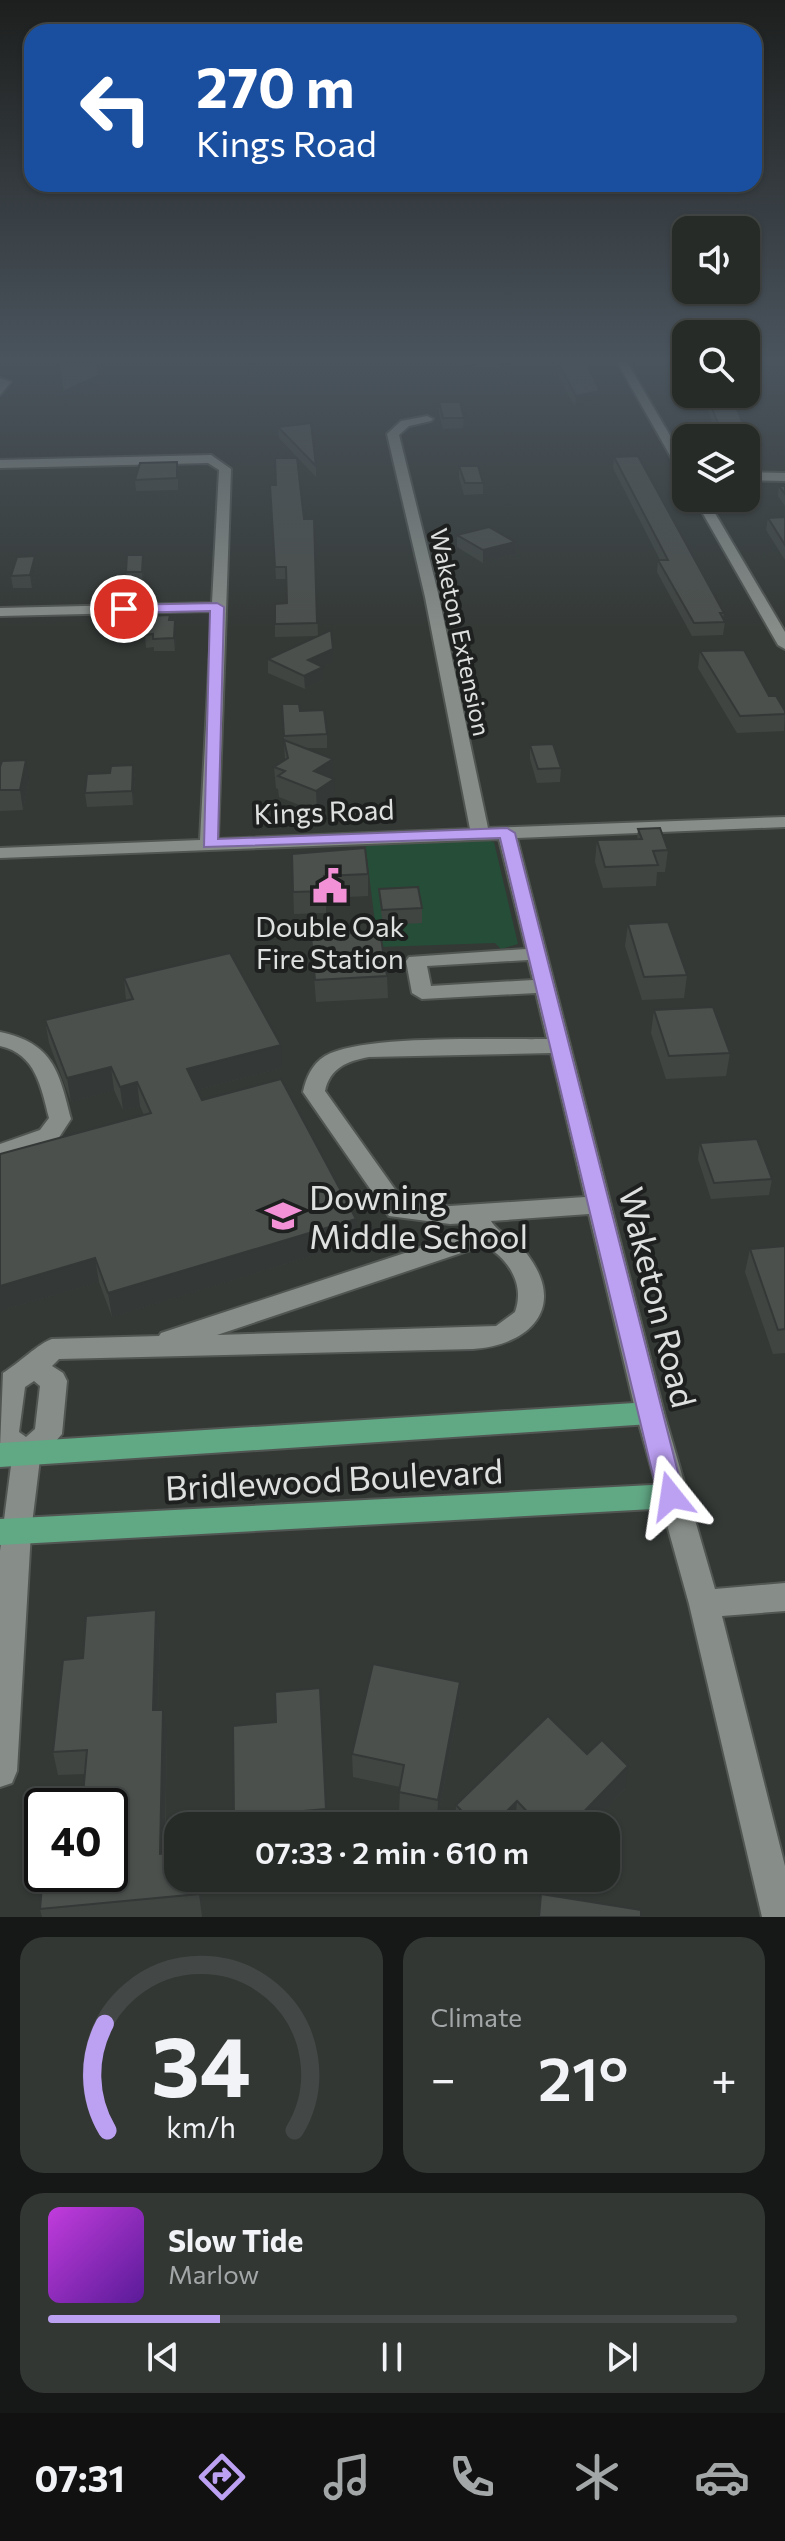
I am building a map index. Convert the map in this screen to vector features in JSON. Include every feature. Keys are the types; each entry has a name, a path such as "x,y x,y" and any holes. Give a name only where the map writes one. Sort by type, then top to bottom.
{"main road":[{"name":"Bridlewood Boulevard","path":"13,1454 650,1413"},
{"name":"Bridlewood Boulevard","path":"8,1532 671,1496"}],"street":[{"name":"Waketon Extension","path":"397,451 493,832"},
{"path":"0,464 211,459 225,469 209,844"},
{"path":"760,476 785,477"},
{"path":"708,512 785,645"},
{"path":"0,612 217,607"},
{"name":"Kings Road","path":"0,853 785,822"},
{"name":"Waketon Road","path":"493,832 537,954 671,1496 704,1604 780,1917"},
{"path":"537,954 416,961 422,993 545,986"},
{"path":"0,1039 15,1041 33,1050 47,1069 60,1119 48,1136 0,1153"},
{"path":"0,1771 13,1454 5,1436 12,1381 34,1368 52,1349 473,1339 506,1334 530,1313 533,1290 525,1270 510,1251 480,1225 397,1210 314,1092 316,1075 328,1063 344,1055 369,1050 560,1046"},
{"path":"150,1347 480,1225 599,1205"},
{"path":"13,1454 48,1434 54,1381 34,1368"},
{"path":"704,1604 785,1597"}],"green space":[{"path":"484,839 494,842 518,944 501,949 495,943 378,947 365,842"}],"building":[{"path":"302,451 314,451 316,466"},
{"path":"638,456 724,613 720,613 725,622 694,623 658,560 668,560 614,457"},
{"path":"275,458 297,458 304,519 314,519 317,623 275,624 275,604 287,603 286,567 275,567 270,485 276,485"},
{"path":"177,462 177,478 135,480 140,463"},
{"path":"459,466 478,466 483,483 465,483"},
{"path":"785,517 785,545 768,518"},
{"path":"489,527 515,542 483,550 457,535"},
{"path":"127,555 143,555 142,572 126,572"},
{"path":"35,556 30,575 11,576 17,557"},
{"path":"170,615 169,620 175,620 174,638 153,639 153,634 145,635 147,616"},
{"path":"331,630 333,649 308,660 323,667 304,676 268,659"},
{"path":"744,650 769,696 776,696 785,714 740,716 700,651"},
{"path":"282,704 299,704 300,711 324,710 327,734 284,736"},
{"path":"284,740 333,759 314,771 334,779 316,791 278,776 285,771 274,767 288,758"},
{"path":"553,744 561,768 538,769 530,745"},
{"path":"26,760 20,790 0,790 2,761"},
{"path":"133,765 132,791 85,793 87,774 110,773 111,766"},
{"path":"660,828 668,850 653,851 658,865 605,867 597,840 642,839 638,829"},
{"path":"365,848 368,874 324,876 326,891 293,892 292,854"},
{"path":"418,887 422,908 382,910 379,889"},
{"path":"668,922 687,975 644,977 628,924"},
{"path":"380,932 387,976 315,980 311,935"},
{"name":"Downing Middle School","path":"230,953 281,1045 187,1069 202,1100 281,1079 356,1219 108,1293 95,1258 0,1286 0,1154 151,1113 137,1082 120,1087 111,1067 67,1078 45,1020 133,999 124,978"},
{"path":"713,1007 730,1053 669,1056 654,1010"},
{"path":"757,1139 772,1179 714,1183 700,1143"},
{"path":"785,1246 785,1329 778,1330 750,1249"},
{"path":"156,1610 153,1710 163,1710 160,1854 164,1854 164,1892 199,1894 40,1909 41,1892 128,1892 128,1788 84,1788 87,1750 53,1752 63,1660 83,1658 86,1616"},
{"path":"373,1664 460,1682 438,1800 399,1792 404,1765 352,1754"},
{"path":"320,1688 326,1809 234,1812 233,1726 276,1722 275,1692"},
{"path":"548,1716 587,1754 602,1740 628,1766 584,1812 528,1812 517,1801 506,1812 463,1812 456,1805"},
{"path":"541,1894 641,1910 641,1917 539,1917"}],"place":[{"name":"Double Oak Fire Station","path":"330,886"},
{"name":"Downing Middle School","path":"283,1216"}],"route":[{"path":"124,609 217,607 209,844 507,833 671,1496"}]}
